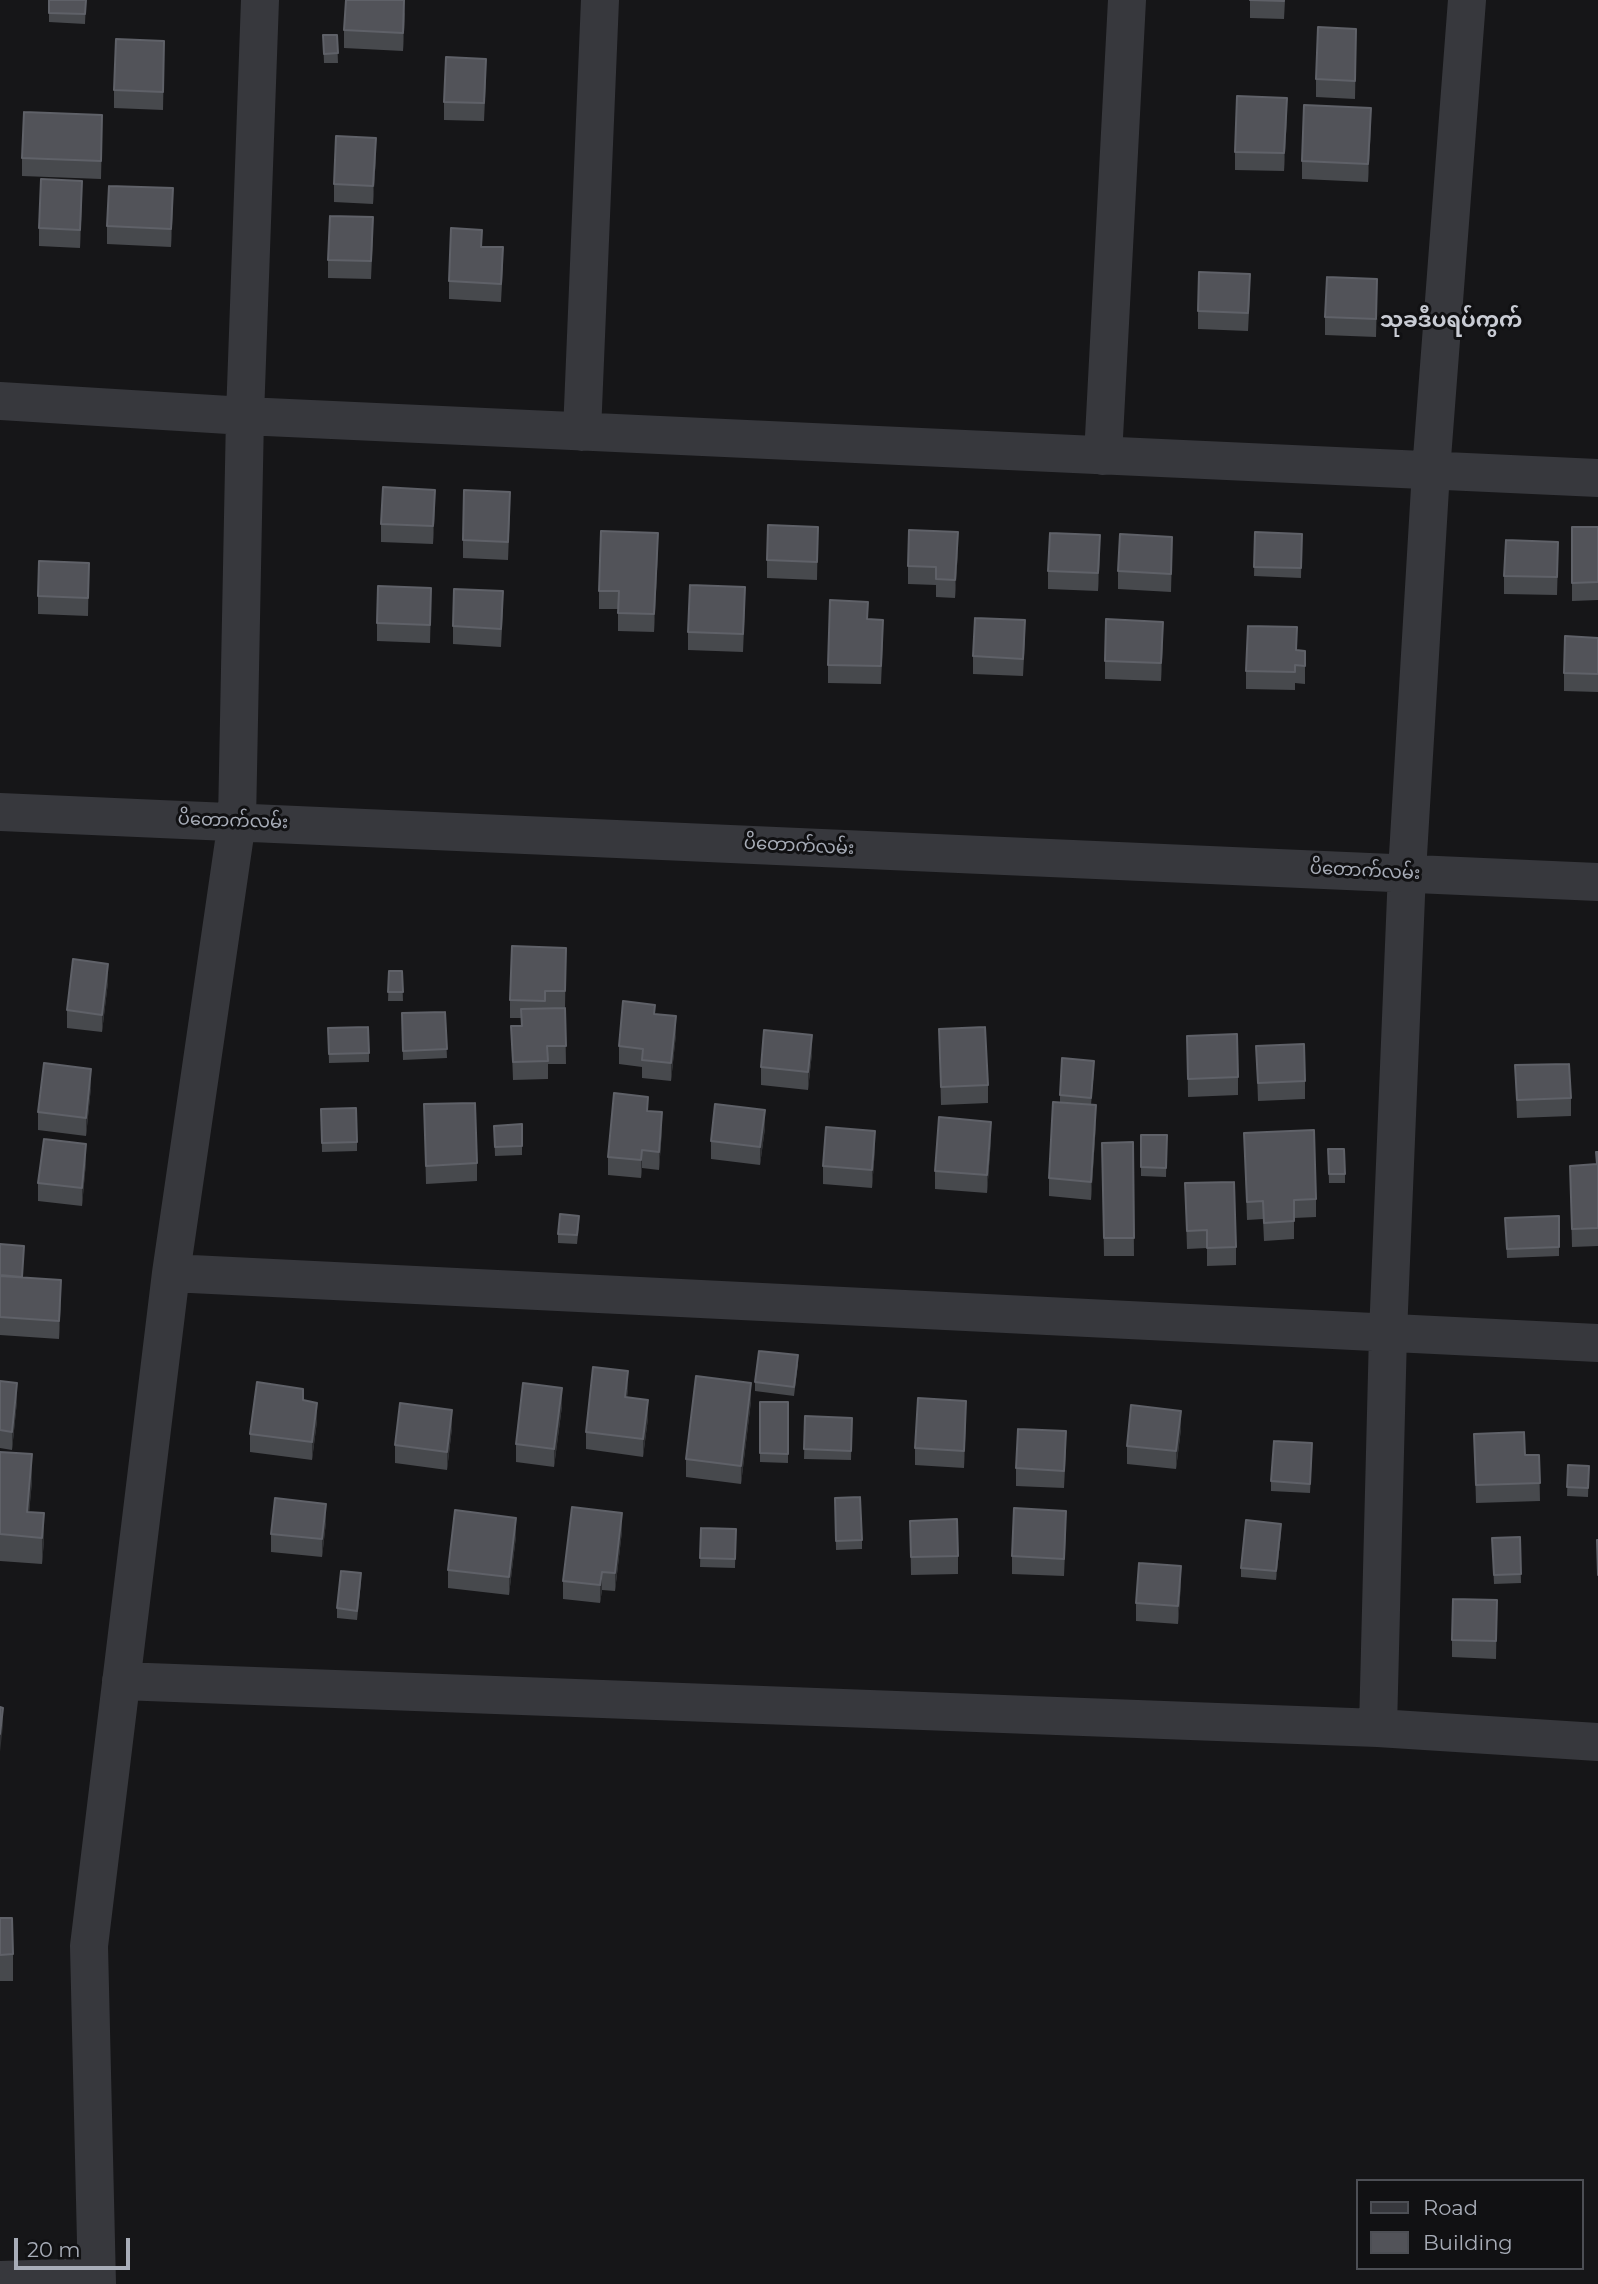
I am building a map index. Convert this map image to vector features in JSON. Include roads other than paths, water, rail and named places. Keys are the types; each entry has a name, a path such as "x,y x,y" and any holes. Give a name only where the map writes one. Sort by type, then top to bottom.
{"street":[{"path":"0,2280 96,2281 89,1946 171,1273 237,821 245,416 260,0"},
{"path":"582,432 600,0"},
{"path":"1103,456 1127,0"},
{"path":"1378,1728 1388,1334 1407,872 1431,471 1467,0"},
{"path":"0,401 245,416 1598,478"},
{"name":"ပိတောက်လမ်း","path":"0,812 1598,881"},
{"path":"171,1273 1598,1343"},
{"path":"121,1681 1378,1728 1598,1742"}],"district":[{"name":"သုခဒီပရပ်ကွက်","path":"1451,321"}]}
